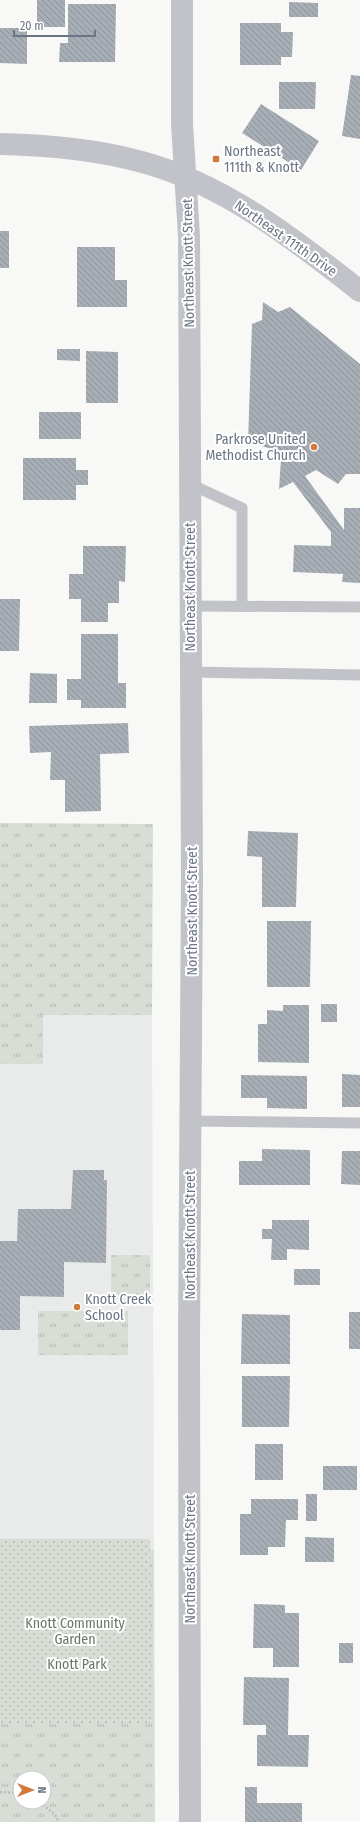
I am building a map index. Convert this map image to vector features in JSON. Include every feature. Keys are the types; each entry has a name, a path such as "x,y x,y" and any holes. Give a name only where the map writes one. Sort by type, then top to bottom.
{"street":[{"name":"Northeast Knott Street","path":"182,0 182,124 189,236 192,878 190,1121 190,1822"},
{"name":"Northeast 111th Drive","path":"0,144 70,148 107,154 143,162 186,177 252,212 302,246 360,291"}],"lane":[{"path":"190,484 242,508 242,606"},
{"path":"190,606 360,607"},
{"path":"191,672 360,675"},
{"path":"190,1121 360,1123"}],"path":[{"path":"0,1792 12,1793"},
{"path":"49,1810 55,1815 59,1822"}],"shaded area":[{"name":"Knott Creek School","path":"42,1015 152,1015 154,1550 0,1550 0,1064 43,1064"}],"green space":[{"path":"0,823 153,824 152,1015 43,1015 43,1064 0,1064"},
{"path":"111,1255 150,1255 150,1299 111,1299"},
{"path":"38,1311 128,1311 128,1355 38,1355"},
{"name":"Knott Community Garden","path":"0,1539 150,1539 152,1723 0,1724"},
{"name":"Knott Community Garden","path":"0,1550 154,1550 155,1822 0,1822"}],"building":[{"path":"37,0 65,0 65,27 37,27"},
{"path":"289,2 318,3 318,17 289,17"},
{"path":"68,4 116,4 115,62 59,62 60,43 68,43"},
{"path":"240,23 281,23 281,32 293,32 292,57 281,57 281,65 240,65"},
{"path":"0,28 27,28 27,64 0,63"},
{"path":"351,75 360,76 360,139 342,136"},
{"path":"279,82 316,82 315,109 279,109"},
{"path":"261,104 319,141 301,170 242,133"},
{"path":"0,231 9,231 9,268 0,268"},
{"path":"77,247 115,247 115,280 127,280 127,307 77,307"},
{"name":"Parkrose United Methodist Church","path":"263,302 278,312 290,307 360,364 360,474 346,474 338,484 316,470 305,476 344,530 344,508 360,508 360,583 342,582 343,574 293,572 294,545 331,546 331,532 293,482 279,489 281,459 289,454 248,442 252,324 262,320"},
{"path":"57,349 80,349 80,361 57,360"},
{"path":"86,351 118,352 118,403 86,403"},
{"path":"39,412 81,412 81,439 39,439"},
{"path":"23,458 76,458 76,470 88,470 88,485 76,485 76,500 23,500"},
{"path":"83,546 126,546 125,582 119,581 119,603 108,603 108,622 81,622 81,599 69,599 69,574 83,574"},
{"path":"0,599 20,599 19,651 0,651"},
{"path":"81,634 118,634 118,683 126,683 126,708 81,708 81,700 67,700 67,679 81,679"},
{"path":"30,673 57,674 57,703 29,703"},
{"path":"128,723 129,753 100,754 101,811 65,812 65,780 50,780 51,752 30,753 29,726"},
{"path":"248,831 298,833 296,907 262,907 262,857 247,856"},
{"path":"267,921 311,921 310,987 267,987"},
{"path":"321,1004 337,1004 337,1022 321,1022"},
{"path":"283,1005 309,1005 309,1063 258,1062 258,1024 267,1024 267,1010 283,1011"},
{"path":"342,1074 360,1075 360,1107 342,1107"},
{"path":"241,1075 307,1076 307,1109 267,1108 267,1098 241,1098"},
{"path":"262,1149 310,1150 310,1185 239,1185 239,1161 262,1161"},
{"path":"342,1151 360,1151 360,1185 341,1184"},
{"path":"73,1170 104,1170 104,1180 107,1180 106,1263 64,1262 64,1297 20,1296 20,1330 0,1330 0,1241 17,1241 18,1209 71,1209"},
{"path":"272,1220 309,1220 309,1250 287,1249 287,1260 271,1260 272,1239 262,1239 262,1229 272,1229"},
{"path":"294,1269 320,1269 320,1285 294,1285"},
{"path":"349,1312 360,1312 360,1349 349,1349"},
{"path":"242,1314 290,1315 290,1364 241,1364"},
{"path":"242,1376 290,1376 289,1427 242,1427"},
{"path":"255,1444 283,1444 283,1480 255,1480"},
{"path":"323,1466 357,1466 357,1490 323,1490"},
{"path":"306,1494 317,1494 317,1521 306,1521"},
{"path":"251,1499 298,1499 298,1520 286,1520 285,1547 268,1547 268,1555 240,1555 240,1514 251,1514"},
{"path":"305,1537 334,1538 334,1562 305,1562"},
{"path":"254,1604 285,1605 285,1613 299,1613 299,1667 273,1667 273,1648 253,1648"},
{"path":"339,1643 353,1643 353,1663 339,1663"},
{"path":"244,1677 289,1678 288,1735 309,1735 308,1767 257,1766 257,1735 266,1735 266,1725 243,1725"},
{"path":"245,1787 257,1787 257,1803 302,1803 302,1822 245,1822"}],"place":[{"name":"Northeast 111th & Knott","path":"216,159"},
{"name":"Parkrose United Methodist Church","path":"314,447"},
{"name":"Knott Creek School","path":"77,1307"}],"park label":[{"name":"Knott Park","path":"77,1664"}]}
